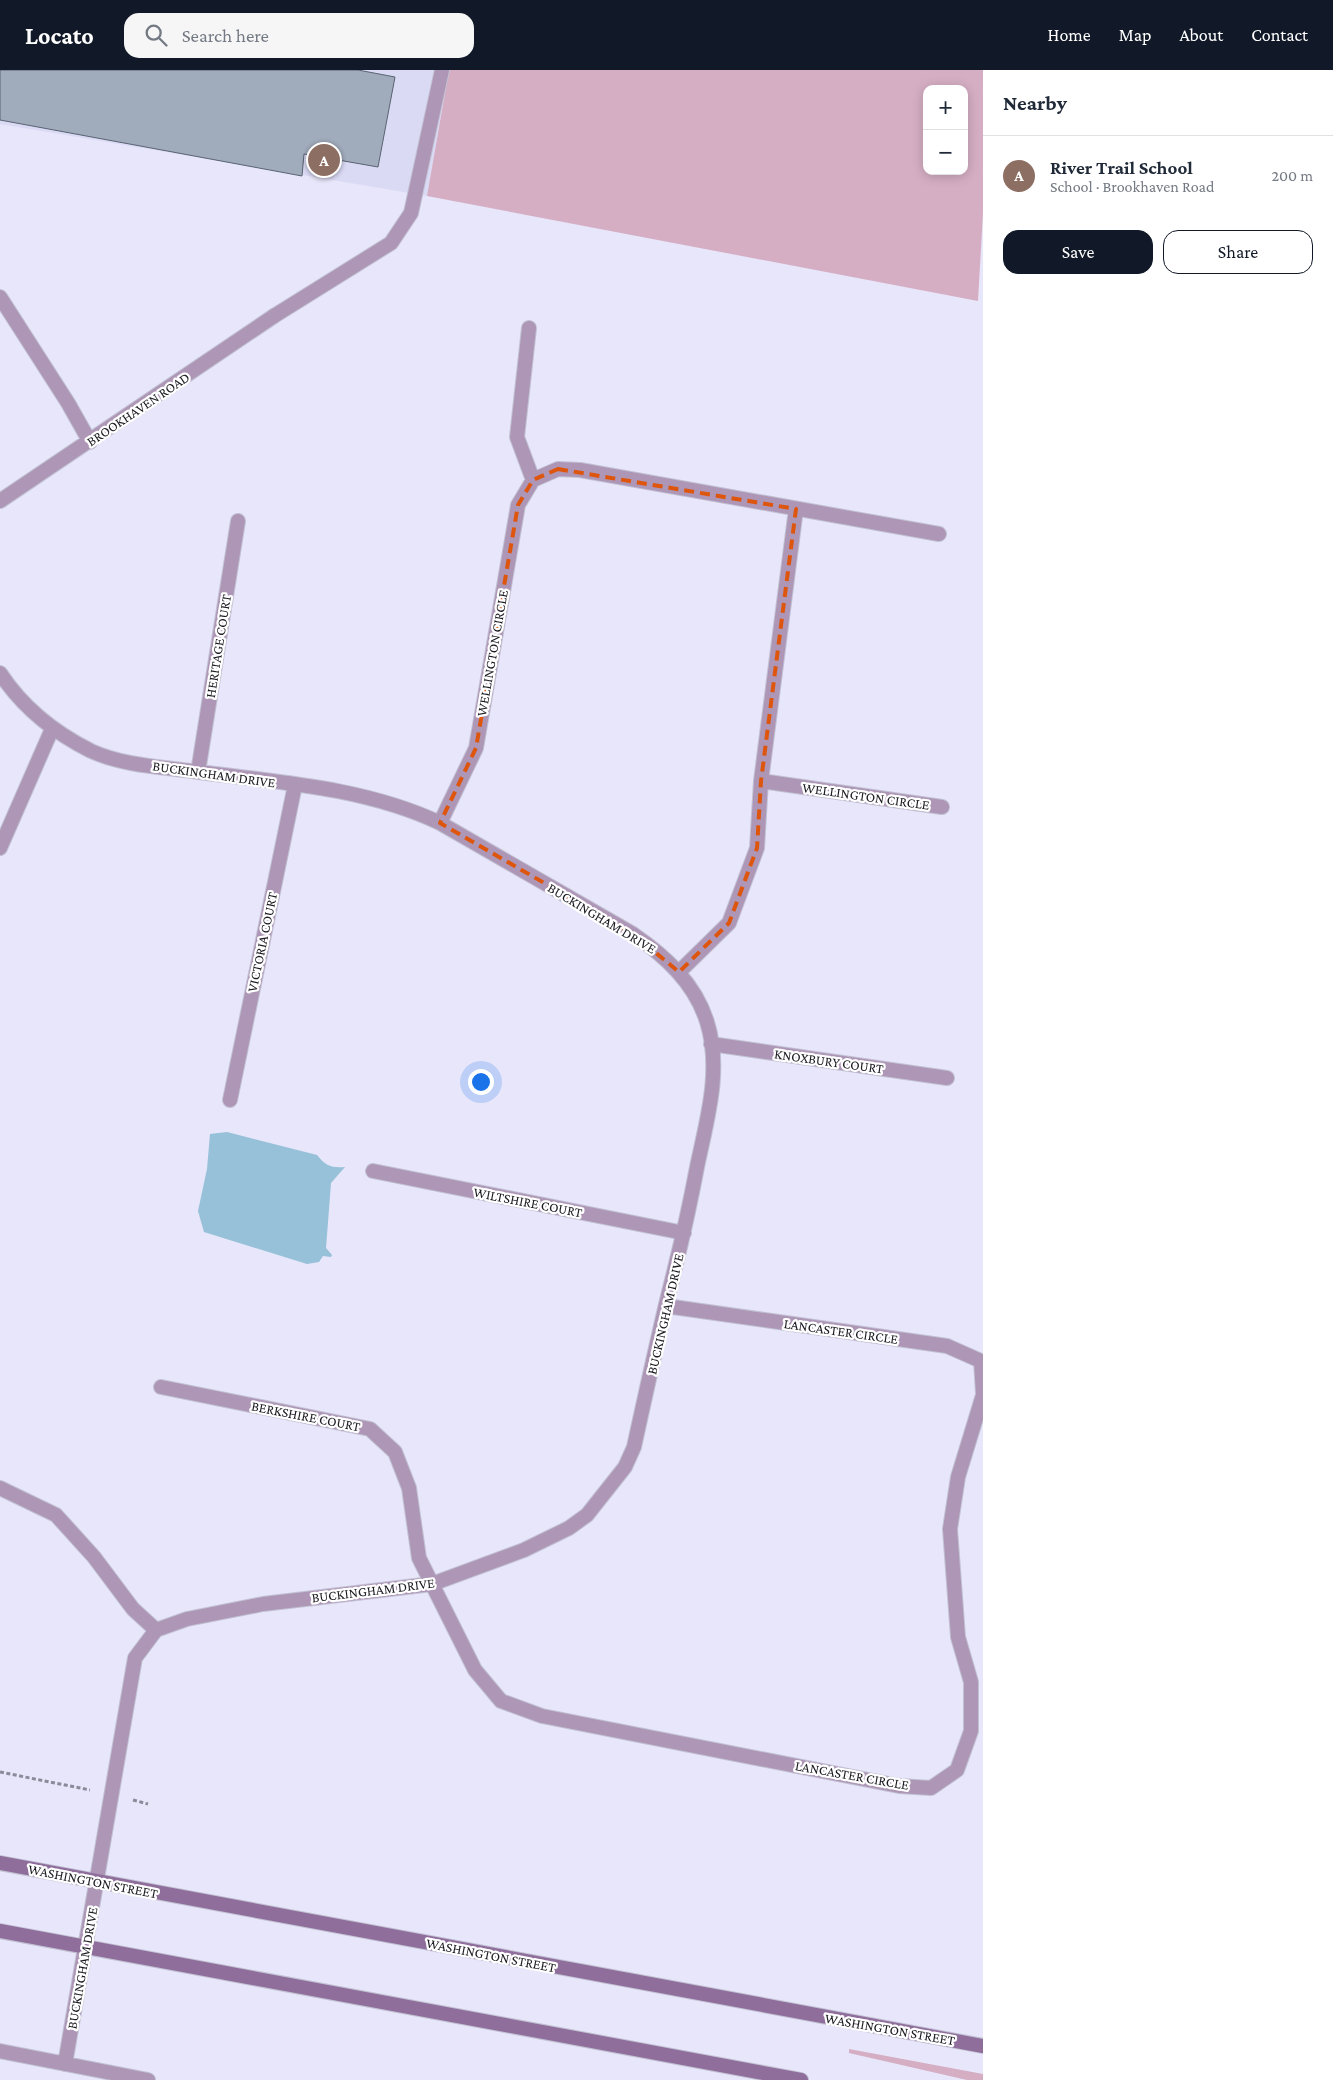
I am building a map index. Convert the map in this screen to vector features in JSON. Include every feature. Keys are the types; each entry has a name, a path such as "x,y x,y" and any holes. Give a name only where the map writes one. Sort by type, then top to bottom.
{"main road":[{"name":"WASHINGTON STREET","path":"0,1863 983,2046"},
{"path":"0,1931 801,2080"}],"street":[{"name":"BROOKHAVEN ROAD","path":"0,501 274,316 391,243 411,213 442,70"},
{"path":"0,297 68,403 90,442"},
{"path":"529,328 517,437 533,480 558,469 580,470 939,534"},
{"name":"WELLINGTON CIRCLE","path":"440,823 476,748 518,505 533,480"},
{"path":"679,972 729,923 757,848 761,781 796,509"},
{"name":"HERITAGE COURT","path":"198,772 238,521"},
{"name":"BUCKINGHAM DRIVE","path":"0,673 28,709 52,729 101,754 136,764 295,785 372,799 410,809 440,823 634,934 661,953 679,972 698,1001 707,1022 711,1044 714,1088 684,1233 634,1447 625,1468 588,1515 569,1528 524,1550 432,1584 263,1604 187,1619 156,1630 134,1658 98,1882 65,2064"},
{"path":"0,848 52,729"},
{"name":"WELLINGTON CIRCLE","path":"761,781 942,807"},
{"name":"VICTORIA COURT","path":"230,1100 295,785"},
{"name":"KNOXBURY COURT","path":"711,1044 947,1078"},
{"name":"WILTSHIRE COURT","path":"373,1171 684,1233"},
{"name":"LANCASTER CIRCLE","path":"432,1584 475,1670 501,1701 542,1716 898,1786 931,1788 957,1770 971,1731 971,1682 958,1637 950,1529 958,1477 983,1394 981,1361 947,1346 666,1306"},
{"name":"BERKSHIRE COURT","path":"161,1387 370,1429 395,1452 409,1488 419,1558 432,1584"},
{"path":"0,1488 56,1515 94,1557 133,1609 156,1630"},
{"path":"0,2051 148,2080"}],"path":[{"path":"0,1772 111,1794 148,1804"}],"highlighted area":[{"path":"558,469 796,509 761,781 757,848 729,923 679,972 633,934 440,823 476,748 518,505 533,480"}],"shaded area":[{"path":"0,70 449,70 427,196 0,124"},
{"path":"449,70 983,70 983,213 978,301 427,196"},
{"path":"227,1132 317,1155 329,1166 345,1167 331,1183 326,1248 332,1255 331,1257 323,1256 319,1262 307,1264 204,1232 198,1211 207,1169 210,1134"},
{"path":"849,2049 983,2074 983,2080 967,2080 849,2053"}],"building":[{"path":"0,70 358,70 395,77 378,167 304,154 302,176 0,120"}],"place":[{"name":"River Trail School","path":"324,160"}]}
